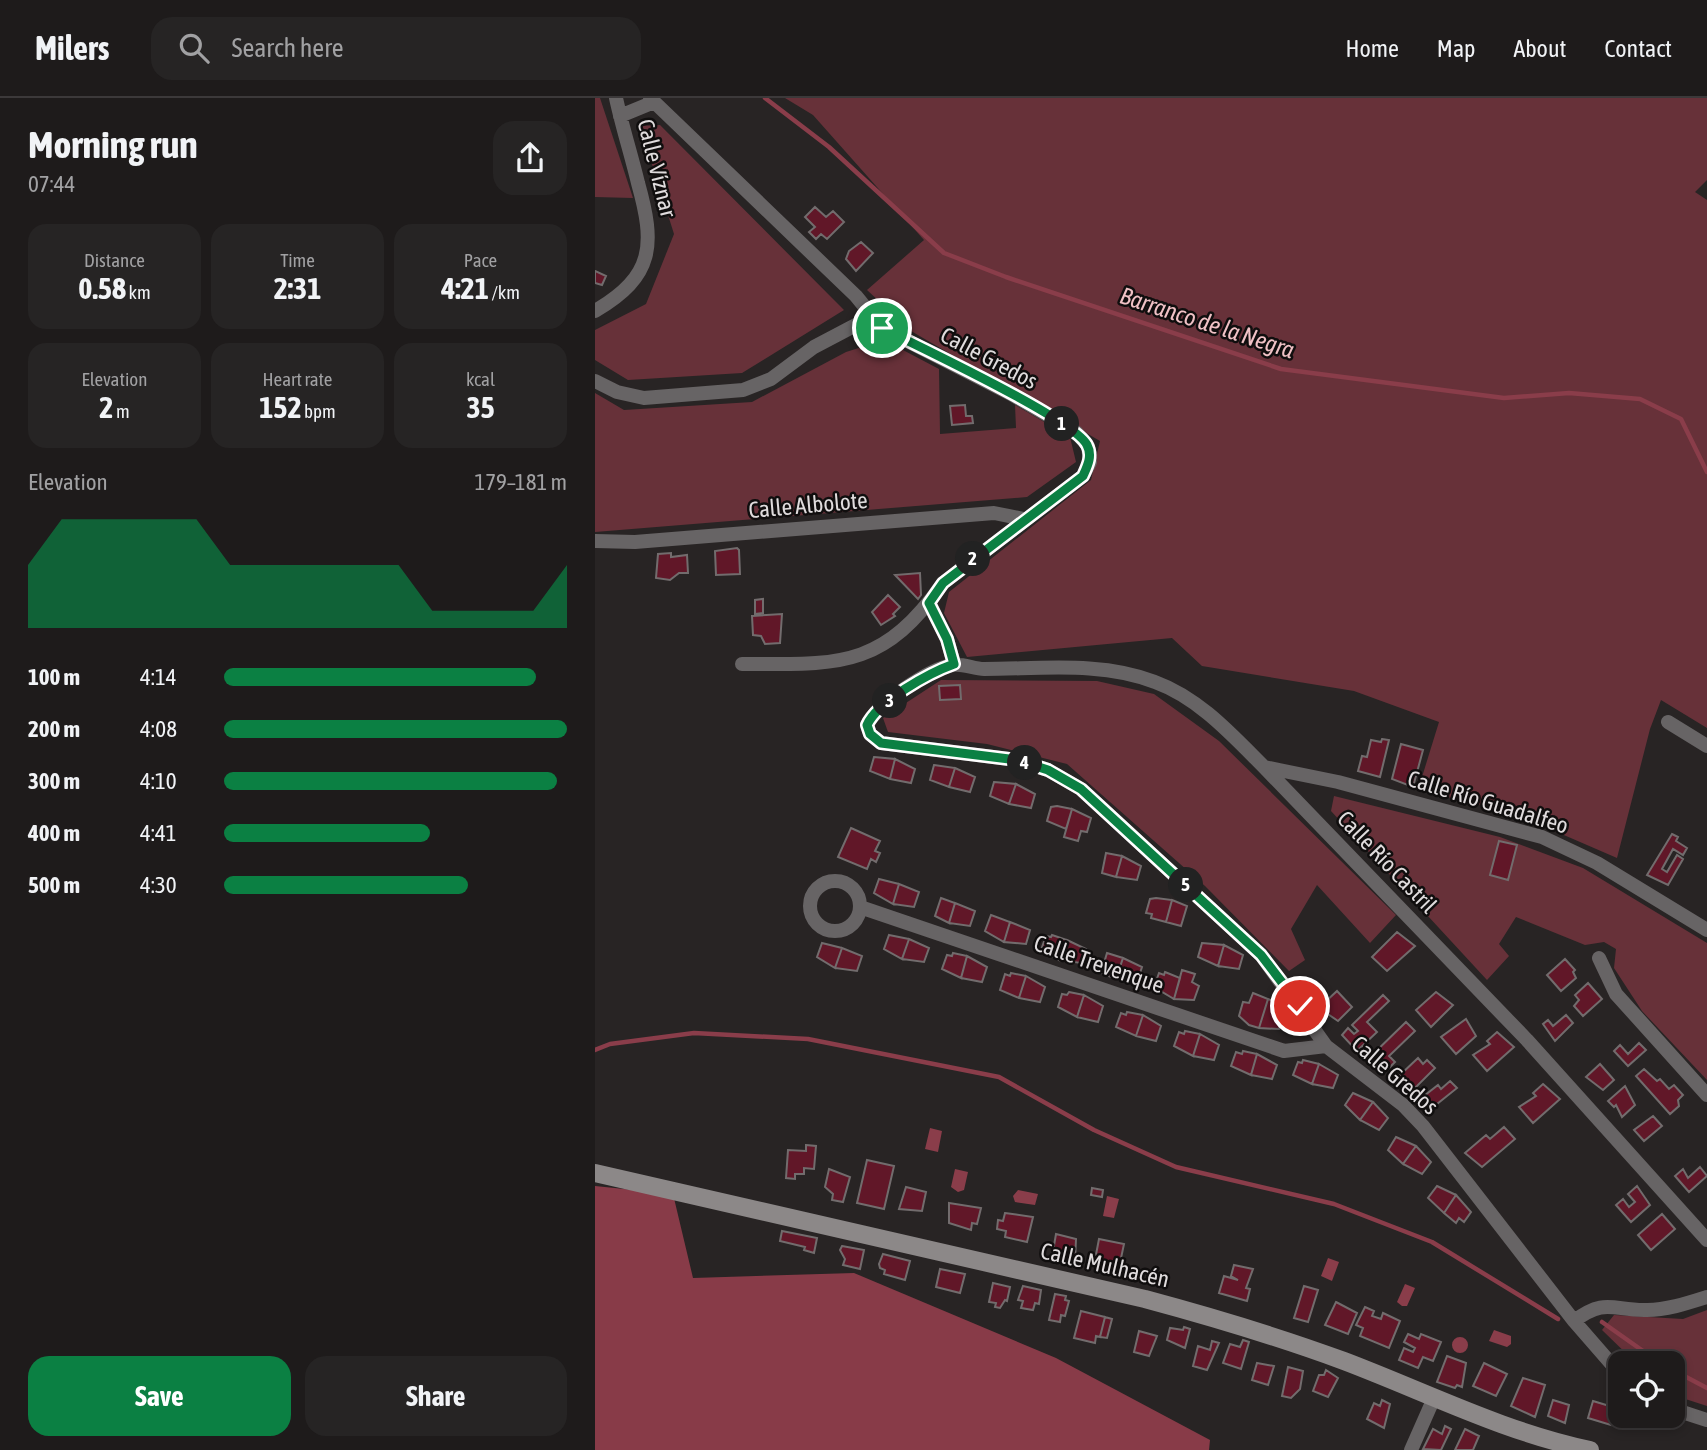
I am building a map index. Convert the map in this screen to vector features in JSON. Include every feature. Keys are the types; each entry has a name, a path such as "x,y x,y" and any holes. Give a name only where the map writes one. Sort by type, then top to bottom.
{"street":[{"name":"Calle Víznar","path":"595,311 614,300 635,279 644,265 650,237 616,98"},
{"path":"620,116 652,100"},
{"name":"Calle Gredos","path":"652,100 856,296 882,328 1011,394 1076,432 1088,446 1090,462 1083,476 943,583 929,603 895,636 850,660 825,664 742,664"},
{"path":"595,381 617,392 644,398 743,390 771,379 814,348 871,317"},
{"name":"Calle Albolote","path":"595,541 635,541 994,513 1024,519"},
{"path":"929,603 947,639 954,664"},
{"name":"Calle Gredos","path":"954,664 934,671 872,713 867,725 870,734 881,743 1017,760 1048,770 1081,789 1261,955 1326,1046 1403,1105 1423,1126 1574,1321 1608,1360"},
{"name":"Calle Río Castril","path":"954,664 976,668 1087,668 1123,673 1156,682 1189,699 1222,725 1264,767 1527,1040 1707,1240"},
{"path":"1668,722 1707,746"},
{"name":"Calle Río Guadalfeo","path":"1264,767 1542,837 1597,863 1707,930"},
{"path":"1304,808 1301,797 1310,785 1320,779"},
{"name":"Calle Trevenque","path":"860,907 1284,1051 1326,1046"},
{"path":"1599,958 1616,995 1707,1095"},
{"name":"Calle Mulhacén","path":"595,1173 1229,1322 1343,1361 1557,1447 1590,1450"},
{"path":"1574,1321 1591,1308 1611,1306 1647,1310 1687,1304 1707,1297"},
{"path":"1411,1450 1434,1398"},
{"path":"1685,1413 1707,1420"}],"shaded area":[{"path":"595,98 600,98 633,198 595,197"},
{"path":"785,98 1707,98 1707,180 1695,192 1707,200 1707,728 1661,700 1650,729 1617,858 1511,812 1418,790 1439,722 1354,691 1202,666 1172,638 967,657 944,613 949,592 1091,480 1100,441 911,331 867,290 924,240 813,115"},
{"path":"660,125 844,310 742,373 628,380 595,360 595,330 646,304 674,234 640,126"},
{"path":"884,340 939,369 940,434 1016,428 1015,405 1070,437 1076,462 1027,497 595,532 595,393 624,410 752,402 846,352"},
{"path":"941,680 1097,681 1154,694 1219,741 1396,915 1370,943 1317,885 1291,929 1305,960 1289,971 1205,886 1067,764 987,744 888,732 883,718"},
{"path":"1334,796 1500,837 1583,868 1707,943 1707,1080 1642,1011 1614,968 1616,949 1604,942 1585,945 1516,917 1499,944 1509,956 1487,980 1331,811"},
{"path":"930,1128 942,1131 938,1152 925,1149"},
{"path":"955,1169 968,1172 964,1190 958,1192 951,1187"},
{"path":"595,1186 673,1194 693,1278 854,1273 1056,1358 1210,1440 1209,1450 595,1450"},
{"path":"1018,1190 1038,1194 1035,1205 1015,1202 1013,1196"},
{"path":"1107,1196 1119,1199 1114,1218 1103,1216"},
{"path":"1328,1258 1339,1262 1332,1281 1321,1276"},
{"path":"1405,1284 1415,1288 1407,1306 1402,1306 1397,1302"},
{"path":"1707,1310 1707,1406 1685,1399 1685,1351 1624,1351 1602,1330 1614,1315 1683,1319"},
{"path":"1494,1330 1511,1336 1511,1344 1507,1347 1489,1341"},
{"path":"1457,1337 1463,1337 1468,1345 1466,1351 1457,1353 1452,1348 1452,1342"}],"building":[{"path":"815,207 826,217 833,211 844,222 827,239 821,234 816,239 809,232 815,227 805,217"},
{"path":"861,242 873,253 856,271 846,259 849,251"},
{"path":"595,271 606,276 602,285 595,283"},
{"path":"965,405 966,416 972,416 973,423 952,425 950,406"},
{"path":"737,548 740,574 716,575 715,551"},
{"path":"671,553 671,557 687,555 688,573 679,573 670,580 656,578 658,554"},
{"path":"920,573 921,595 918,599 895,575"},
{"path":"888,595 900,607 893,614 895,616 881,625 872,612"},
{"path":"763,599 763,613 755,614 755,600"},
{"path":"782,614 780,643 765,644 761,636 753,635 752,616"},
{"path":"960,685 961,699 940,700 939,686"},
{"path":"1382,739 1389,740 1380,777 1358,771 1362,756 1367,757 1371,740 1381,742"},
{"path":"1401,744 1423,750 1413,787 1392,779"},
{"path":"874,757 895,759 890,779 870,771"},
{"path":"895,759 915,769 911,783 890,779"},
{"path":"934,765 955,768 949,787 930,780"},
{"path":"955,768 975,777 970,792 949,787"},
{"path":"994,782 1016,784 1009,804 990,796"},
{"path":"1016,784 1035,794 1031,808 1009,804"},
{"path":"1051,807 1072,809 1066,829 1047,821"},
{"path":"1072,809 1091,818 1087,832 1081,831 1078,841 1064,837"},
{"path":"851,828 880,841 875,851 880,853 876,862 871,859 867,869 838,857"},
{"path":"1672,834 1678,837 1676,841 1687,848 1683,855 1673,849 1662,869 1667,872 1677,855 1683,859 1668,885 1647,875"},
{"path":"1499,841 1517,845 1508,880 1490,875"},
{"path":"1106,853 1122,856 1116,877 1102,873"},
{"path":"1122,856 1141,866 1137,880 1116,877"},
{"path":"879,879 899,884 893,904 874,893"},
{"path":"899,884 919,892 914,907 893,904"},
{"path":"941,898 955,903 949,923 935,916"},
{"path":"1150,899 1172,900 1166,922 1151,918 1152,914 1146,913"},
{"path":"1172,900 1187,906 1181,926 1166,922"},
{"path":"955,903 975,911 970,926 949,923"},
{"path":"991,915 1010,922 1004,942 985,931"},
{"path":"1010,922 1030,930 1026,944 1004,942"},
{"path":"1397,932 1415,946 1387,971 1372,957"},
{"path":"889,935 909,939 902,959 884,949"},
{"path":"1052,935 1067,940 1059,960 1041,950 1046,936"},
{"path":"909,939 929,948 924,962 902,959"},
{"path":"1067,940 1086,949 1081,963 1059,960"},
{"path":"822,943 842,948 835,968 817,957"},
{"path":"1202,943 1224,945 1218,966 1198,957"},
{"path":"1224,945 1243,955 1239,969 1218,966"},
{"path":"842,948 862,956 857,971 835,968"},
{"path":"953,953 967,956 961,978 942,969 947,955 952,956"},
{"path":"1107,953 1123,958 1116,979 1101,973"},
{"path":"967,956 987,967 982,982 961,978"},
{"path":"1123,958 1142,967 1137,982 1116,979"},
{"path":"1565,959 1575,970 1573,972 1576,978 1561,991 1547,975"},
{"path":"1182,970 1195,974 1192,982 1199,986 1194,1000 1174,999"},
{"path":"1165,972 1180,978 1174,999 1154,987 1159,973 1164,975"},
{"path":"1011,973 1026,976 1019,998 1000,990 1005,974 1010,976"},
{"path":"1026,976 1045,987 1040,1002 1019,998"},
{"path":"1588,983 1602,999 1583,1016 1574,1006 1579,1000 1575,995"},
{"path":"1337,991 1352,1007 1338,1021 1322,1010 1322,1005"},
{"path":"1069,992 1084,995 1077,1017 1058,1007 1062,994 1067,995"},
{"path":"1436,992 1453,1005 1431,1027 1416,1010"},
{"path":"1253,993 1268,999 1259,1028 1249,1025 1239,1016 1243,1002 1249,1003"},
{"path":"1084,995 1103,1006 1098,1022 1077,1017"},
{"path":"1383,995 1389,1001 1367,1022 1377,1032 1357,1051 1342,1035 1348,1028 1354,1034 1358,1031 1352,1025"},
{"path":"1268,999 1281,1004 1279,1013 1284,1015 1279,1029 1259,1028"},
{"path":"1127,1012 1143,1015 1136,1036 1116,1027 1121,1013 1126,1015"},
{"path":"1143,1015 1161,1026 1156,1041 1136,1036"},
{"path":"1566,1015 1573,1023 1555,1041 1543,1024 1548,1020 1553,1026"},
{"path":"1466,1019 1476,1036 1456,1054 1441,1037"},
{"path":"1406,1022 1415,1031 1389,1056 1395,1062 1388,1069 1382,1063 1378,1067 1369,1058"},
{"path":"1185,1031 1200,1034 1193,1056 1174,1046 1179,1032 1184,1034"},
{"path":"1497,1032 1514,1047 1487,1071 1473,1055 1490,1044 1487,1041"},
{"path":"1200,1034 1219,1045 1214,1060 1193,1056"},
{"path":"1639,1043 1646,1050 1628,1066 1614,1051 1620,1045 1628,1054"},
{"path":"1243,1051 1257,1054 1251,1075 1231,1066 1236,1052 1242,1054"},
{"path":"1257,1054 1277,1065 1272,1079 1251,1075"},
{"path":"1418,1058 1423,1064 1427,1060 1435,1068 1415,1088 1399,1076"},
{"path":"1303,1060 1319,1064 1312,1084 1293,1075 1298,1062 1302,1063"},
{"path":"1319,1064 1338,1075 1333,1088 1312,1084"},
{"path":"1600,1064 1614,1080 1603,1090 1586,1077"},
{"path":"1644,1069 1657,1081 1660,1079 1669,1089 1674,1085 1683,1095 1678,1100 1679,1106 1670,1114 1636,1076"},
{"path":"1450,1081 1457,1088 1432,1108 1424,1096 1438,1085 1441,1089"},
{"path":"1543,1084 1560,1099 1533,1123 1519,1107 1536,1096 1533,1093"},
{"path":"1625,1086 1635,1105 1622,1117 1616,1105 1614,1107 1608,1101"},
{"path":"1353,1093 1373,1102 1360,1120 1345,1105"},
{"path":"1373,1102 1388,1118 1379,1130 1360,1120"},
{"path":"1653,1116 1662,1126 1644,1141 1634,1130"},
{"path":"1504,1127 1515,1139 1482,1167 1465,1153 1486,1135 1490,1139"},
{"path":"1396,1137 1416,1146 1403,1164 1388,1150"},
{"path":"806,1145 816,1146 814,1169 804,1168 804,1174 795,1174 795,1179 786,1178 788,1150 806,1151"},
{"path":"1416,1146 1431,1162 1422,1174 1403,1164"},
{"path":"867,1160 894,1166 884,1209 857,1203"},
{"path":"1700,1167 1707,1176 1689,1192 1675,1176 1683,1169 1688,1178"},
{"path":"829,1169 850,1177 843,1202 832,1200 833,1194 825,1187"},
{"path":"1437,1186 1456,1195 1444,1213 1428,1198"},
{"path":"1637,1186 1650,1205 1631,1222 1616,1205 1623,1199 1629,1207 1635,1202 1628,1194"},
{"path":"906,1187 926,1192 922,1211 899,1209"},
{"path":"1092,1188 1103,1190 1102,1197 1091,1195"},
{"path":"1456,1195 1471,1212 1464,1222 1459,1218 1456,1223 1444,1213"},
{"path":"949,1203 981,1208 977,1224 972,1223 971,1230 949,1223"},
{"path":"1005,1213 1033,1217 1027,1242 1005,1237 1006,1231 997,1229 998,1220 1003,1221"},
{"path":"1662,1214 1675,1229 1651,1250 1638,1235"},
{"path":"782,1231 817,1238 814,1253 804,1250 805,1247 780,1241"},
{"path":"1056,1234 1076,1239 1075,1262 1052,1257"},
{"path":"1099,1239 1124,1244 1120,1263 1112,1262 1111,1268 1094,1265"},
{"path":"842,1246 864,1250 860,1269 843,1265 845,1259 840,1250"},
{"path":"883,1254 910,1261 905,1280 884,1274 885,1270 880,1268 879,1264"},
{"path":"1234,1265 1253,1269 1246,1288 1250,1289 1247,1301 1219,1293 1224,1276 1238,1280 1231,1276"},
{"path":"940,1269 965,1274 960,1293 936,1287"},
{"path":"993,1283 1010,1287 1007,1301 1005,1300 1000,1308 995,1307 996,1303 989,1302"},
{"path":"1023,1286 1041,1290 1039,1304 1035,1303 1033,1310 1021,1308 1023,1301 1018,1300"},
{"path":"1304,1286 1318,1290 1308,1322 1294,1318"},
{"path":"1055,1294 1066,1296 1065,1300 1069,1301 1065,1316 1061,1315 1060,1322 1049,1320"},
{"path":"1336,1302 1357,1313 1348,1334 1325,1325"},
{"path":"1365,1307 1374,1311 1372,1316 1381,1319 1383,1313 1400,1321 1389,1348 1360,1336 1363,1328 1356,1325"},
{"path":"1081,1311 1105,1317 1100,1337 1096,1336 1095,1343 1074,1338"},
{"path":"1105,1317 1112,1319 1107,1338 1100,1337"},
{"path":"1184,1327 1190,1329 1185,1348 1167,1340 1170,1328 1183,1330"},
{"path":"1139,1331 1157,1336 1149,1356 1134,1352"},
{"path":"1408,1334 1419,1339 1421,1334 1441,1342 1433,1361 1423,1357 1418,1368 1399,1360 1404,1348 1413,1352 1415,1348 1404,1342"},
{"path":"1243,1340 1249,1342 1241,1369 1223,1363 1230,1344 1240,1347"},
{"path":"1212,1341 1219,1343 1207,1370 1193,1366 1198,1346 1210,1350"},
{"path":"1447,1356 1466,1363 1462,1387 1457,1385 1455,1388 1437,1382"},
{"path":"1257,1363 1274,1366 1268,1385 1252,1380"},
{"path":"1484,1363 1507,1374 1496,1396 1473,1386"},
{"path":"1288,1367 1303,1371 1300,1389 1291,1398 1282,1396"},
{"path":"1326,1370 1338,1378 1328,1397 1313,1391 1319,1375 1324,1375"},
{"path":"1523,1378 1545,1385 1535,1417 1511,1406"},
{"path":"1382,1400 1390,1404 1384,1428 1367,1419 1374,1403 1380,1406"},
{"path":"1553,1400 1569,1405 1565,1423 1548,1416"},
{"path":"1593,1401 1608,1406 1608,1424 1588,1418"},
{"path":"1445,1426 1451,1429 1441,1450 1423,1449 1433,1429 1442,1434"},
{"path":"1465,1429 1479,1436 1473,1450 1455,1450"}],"waterway":[{"name":"Barranco de la Negra","path":"765,98 829,147 944,253 1006,277 1281,369 1504,398 1569,393 1640,399 1681,419 1707,472"},
{"path":"595,1050 610,1044 694,1033 808,1039 999,1077 1094,1130 1176,1167 1334,1204 1432,1242 1558,1319"},
{"path":"1602,1322 1643,1351"},
{"path":"1685,1376 1707,1388"}],"route":[{"path":"882,328 1011,394 1076,432 1088,446 1090,462 1083,476 943,583 929,603 947,639 954,664 934,671 872,713 867,725 870,734 881,743 1017,760 1048,770 1081,789 1131,832 1261,955 1300,1006"}]}
